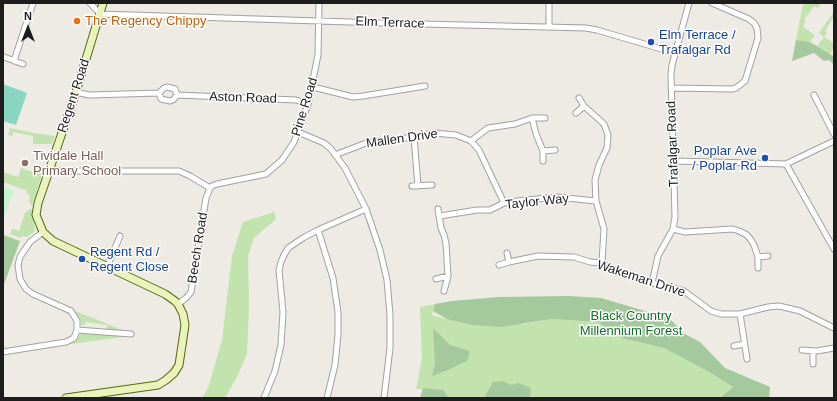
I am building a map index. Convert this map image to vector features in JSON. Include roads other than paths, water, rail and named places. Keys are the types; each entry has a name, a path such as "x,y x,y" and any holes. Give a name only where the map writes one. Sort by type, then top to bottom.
{"street":[{"path":"14,61 33,3"},
{"path":"90,3 100,14"},
{"name":"Regent Road","path":"43,232 36,215 38,203 76,92 103,3"},
{"name":"Pine Road","path":"210,188 217,184 266,174 282,160 294,142 308,104 318,55 319,3"},
{"path":"549,3 549,27"},
{"name":"Trafalgar Road","path":"652,283 658,256 673,229 675,217 671,88 672,65 689,3"},
{"path":"671,88 732,89 736,88 745,81 758,38 757,28 749,19 712,3"},
{"name":"Elm Terrace","path":"100,14 586,28 675,53"},
{"path":"4,57 23,64"},
{"path":"312,87 353,97 425,86"},
{"name":"Aston Road","path":"76,92 89,95 159,93 167,87 175,89 177,95"},
{"name":"Aston Road","path":"159,93 161,99 170,101 177,95"},
{"name":"Aston Road","path":"177,95 296,100 308,104"},
{"path":"814,96 834,134"},
{"path":"579,98 584,106 604,124 608,135 607,148 599,165 595,180 596,201 602,217 604,230 602,264"},
{"path":"576,113 584,106"},
{"path":"532,118 536,134 544,151 544,161"},
{"path":"471,142 488,128 515,124 532,118 545,118"},
{"path":"298,132 324,143 345,168 366,209 382,256 390,315 390,348 384,398"},
{"name":"Mallen Drive","path":"335,155 366,143 414,138 434,133 449,133 471,142 480,150 504,203"},
{"path":"414,138 415,186 432,185"},
{"path":"674,161 786,164 834,141"},
{"path":"544,151 556,150"},
{"path":"786,164 834,249"},
{"path":"49,169 62,171 179,171 210,188"},
{"name":"Beech Road","path":"178,304 186,298 190,292 206,198 210,188"},
{"name":"Taylor Way","path":"440,216 477,210 490,210 504,203 557,197 596,201"},
{"path":"264,398 275,371 281,345 283,312 279,270 288,248 318,230 366,209"},
{"path":"438,209 441,228 446,243 448,276 444,291"},
{"path":"673,229 685,232 739,231 747,235 754,245 758,257 758,268"},
{"path":"318,230 333,278 338,312 338,335 335,365 327,398"},
{"path":"3,352 66,342 74,338 77,330 77,321 71,311 33,294 26,289 20,279 18,265 20,257 30,242 43,232 53,241 165,294 178,304 183,314 185,325 182,351 179,365 174,373 166,380 158,385 66,398"},
{"path":"107,267 120,236"},
{"path":"507,253 509,262"},
{"name":"Wakeman Drive","path":"499,265 538,256 567,256 602,264 625,275 684,291 711,311 721,314 740,314 768,306 779,306 800,311 834,328"},
{"path":"758,257 768,256"},
{"path":"436,279 448,276"},
{"path":"740,314 747,359"},
{"path":"77,330 131,334"},
{"path":"734,346 744,344"},
{"path":"802,350 813,351 834,348"},
{"path":"813,351 813,364"}],"place":[{"name":"The Regency Chippy","path":"77,21"},
{"name":"Elm Terrace / Trafalgar Rd","path":"651,42"},
{"name":"Poplar Ave / Poplar Rd","path":"765,158"},
{"name":"Tividale Hall Primary School","path":"25,163"},
{"name":"Regent Rd / Regent Close","path":"82,259"}],"park label":[{"name":"Black Country Millennium Forest","path":"631,324"}]}
